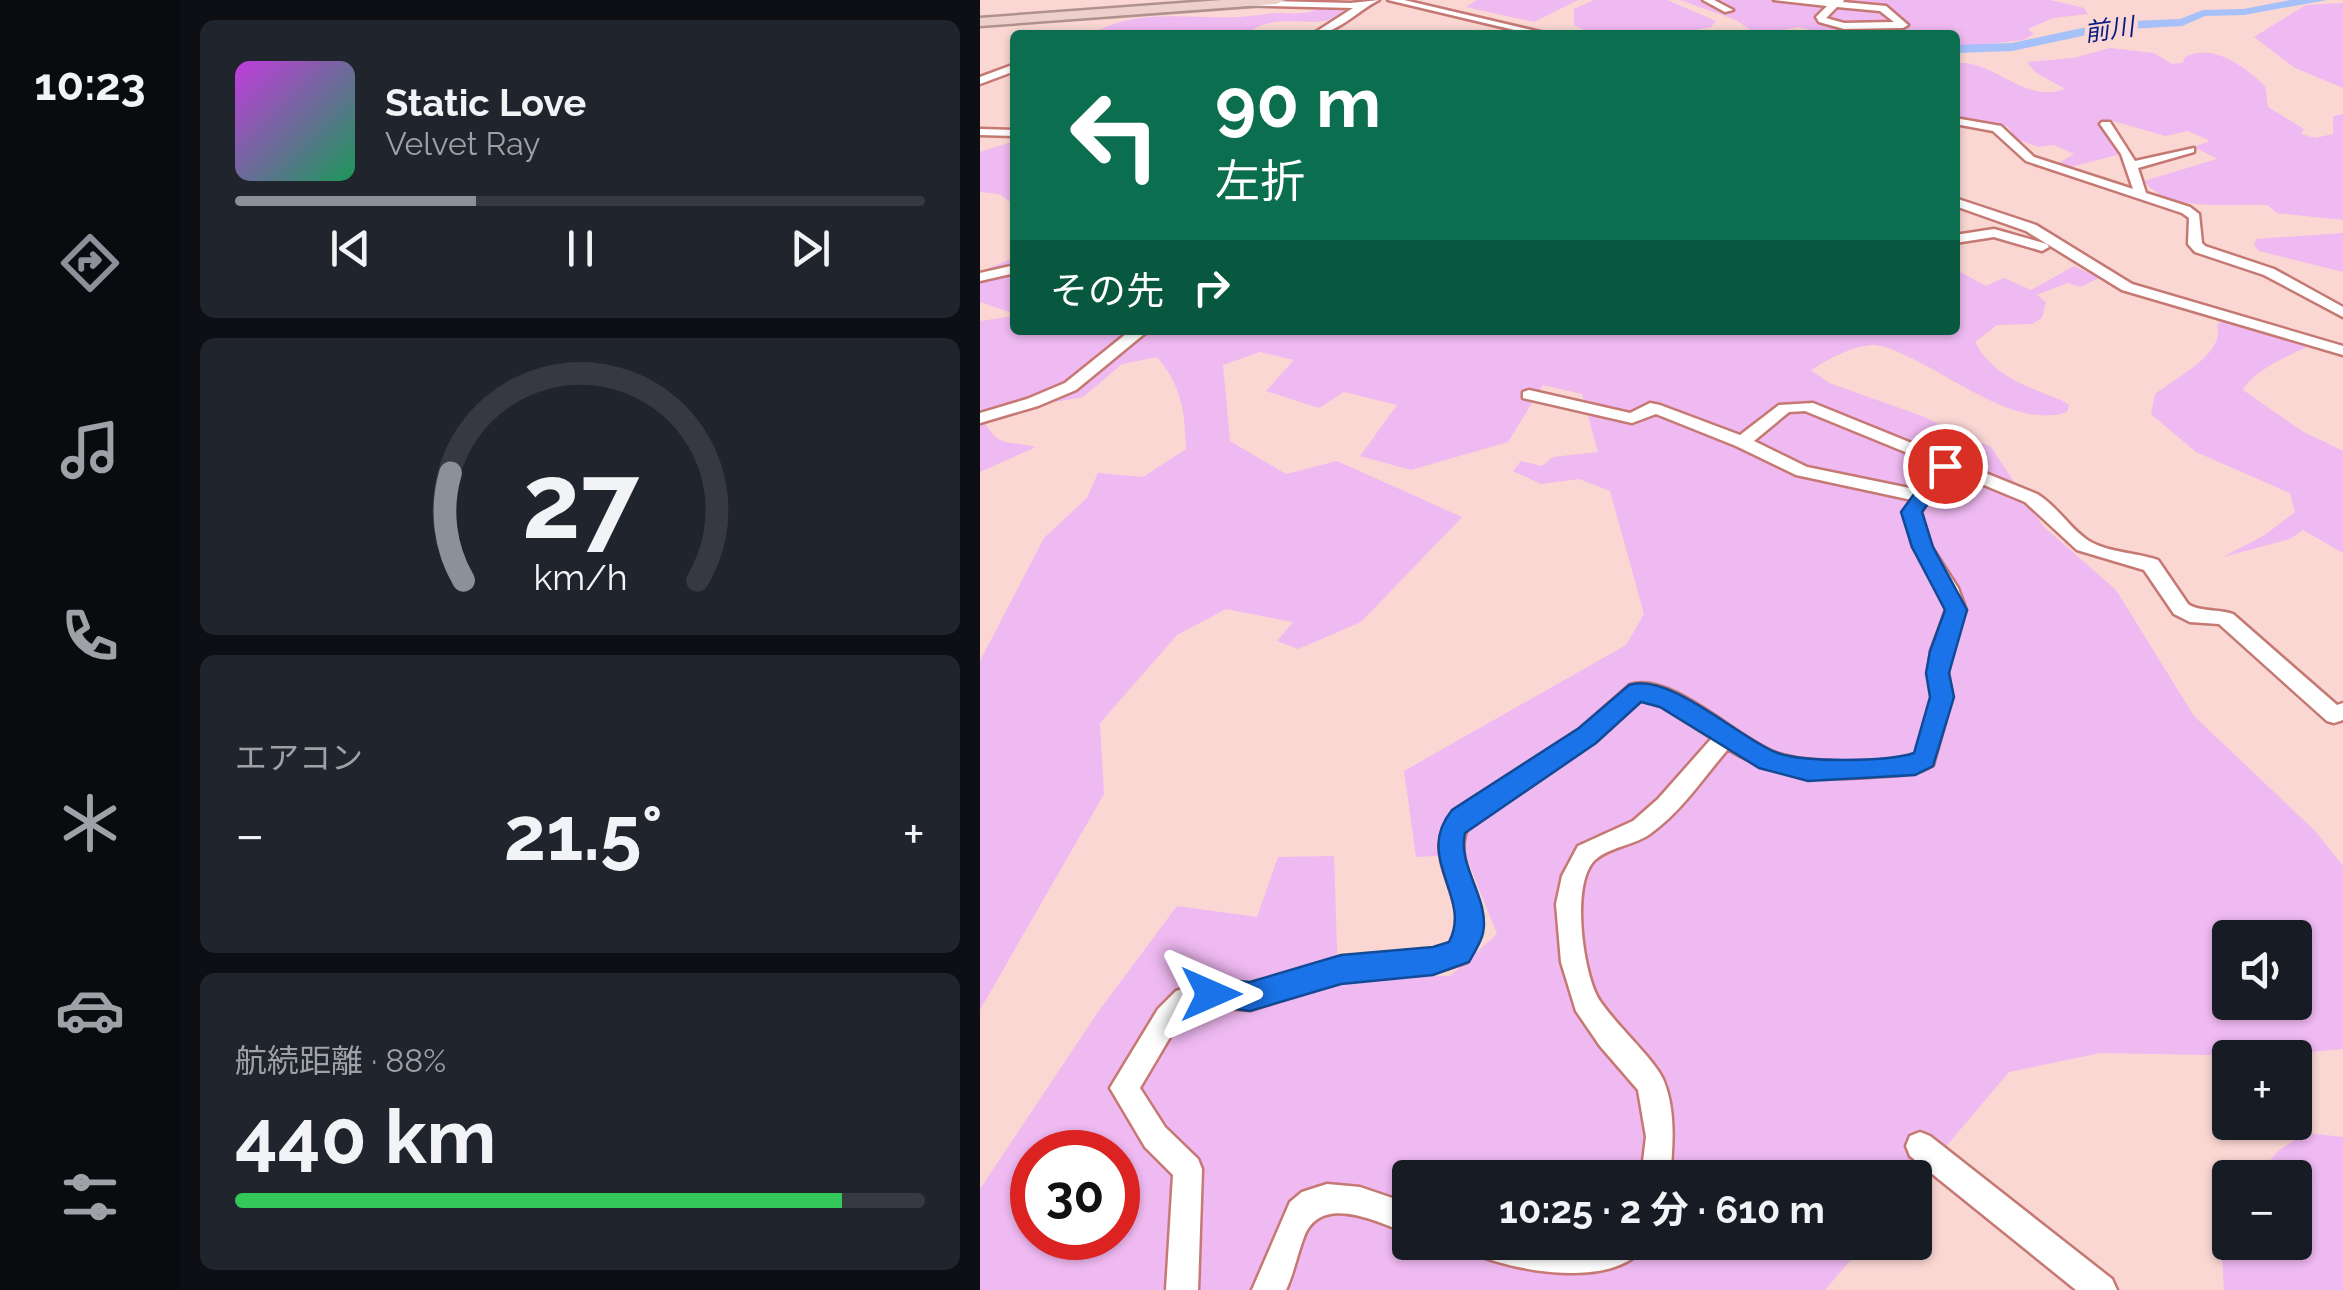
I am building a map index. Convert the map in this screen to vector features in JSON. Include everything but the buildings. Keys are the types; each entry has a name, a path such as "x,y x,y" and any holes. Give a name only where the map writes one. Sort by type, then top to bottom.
{"highway":[{"path":"980,22 1143,5 1277,0"}],"street":[{"path":"1324,30 1363,4 1390,0 1525,30"},
{"path":"1708,0 1728,10"},
{"path":"1777,5 1788,1 1837,2 1887,9 1903,25 1838,26 1822,20 1837,2"},
{"path":"1236,3 1363,4"},
{"path":"980,68 1010,74"},
{"path":"980,81 1010,69"},
{"path":"1960,122 1997,128 2030,159 2186,210 2195,217 2195,244 2200,249 2269,272 2343,313"},
{"path":"2106,124 2130,166 2142,198"},
{"path":"980,132 1010,134"},
{"path":"2130,166 2190,150"},
{"path":"1960,204 2031,228 2140,291 2343,351"},
{"path":"1960,239 2008,234 2095,268"},
{"path":"980,277 1010,271"},
{"path":"980,418 1050,398 1083,378 1134,335"},
{"path":"1529,395 1632,418 1650,408 1826,479 1921,496"},
{"path":"1742,442 1784,408 1807,406 2046,506 2086,548 2151,565 2181,610 2191,615 2210,612 2226,620 2334,715 2343,711"},
{"path":"1182,1290 1188,1169 1155,1137 1124,1088 1167,1018 1185,1000 1211,994 1250,997 1341,970 1433,961 1458,952 1469,932 1467,909 1448,845 1453,828 1461,818 1588,736 1637,691 1667,700 1768,760 1808,770 1915,765 1924,759 1942,697 1938,673 1942,651 1956,610 1914,524 1912,512 1945,466"},
{"path":"1657,1160 1660,1137 1651,1084 1608,1038 1585,1002 1574,962 1568,904 1574,876 1586,853 1641,828 1666,806 1726,738"},
{"path":"1920,1146 2101,1290"},
{"path":"1268,1290 1281,1270 1294,1222 1318,1200 1344,1197 1392,1212"},
{"path":"1522,1260 1568,1282 1620,1260"}],"shaded area":[{"path":"1477,0 1578,0 1534,22 1466,7"},
{"path":"1594,0 1667,0 1716,21 1711,27 1695,30 1584,30 1574,25 1574,9"},
{"path":"1680,0 2050,0 2084,8 2088,14 2053,18 2028,29 2034,34 2023,40 1960,47 1960,30 1750,30 1736,20"},
{"path":"2343,3 2343,88 2295,68 2254,37 2306,5"},
{"path":"1318,9 1350,11 1325,21 1284,21 1254,30 1100,30 1132,19 1154,17 1305,13"},
{"path":"2110,48 2154,53 2172,64 2183,63 2185,57 2196,53 2217,55 2248,71 2265,86 2268,107 2304,129 2301,134 2315,138 2333,134 2333,116 2343,114 2343,220 2277,213 2267,205 2184,202 2155,191 2144,181 2217,159 2194,147 2210,141 2188,131 2165,136 2110,120 2102,124 2121,154 2063,169 2056,165 2074,154 2054,145 2039,147 2013,138 2009,127 1960,121 1960,63 1984,68 2022,87 2049,92 2065,89 2035,72 2027,62 2073,58"},
{"path":"1010,143 1010,202 999,194 980,192 980,152"},
{"path":"2343,233 2343,272 2259,251 2254,245 2256,239"},
{"path":"1010,259 1010,312 980,302 980,272"},
{"path":"2074,266 2099,278 2081,287 2067,283 2037,295 2046,302 2042,318 2032,324 1997,325 1975,342 2002,372 2063,401 2069,405 2067,412 2028,414 2008,408 1880,346 1850,350 1811,370 1829,383 1922,416 1991,447 2043,526 2116,590 2194,716 2315,831 2343,866 2343,1049 2312,1052 2312,1040 2212,1040 2212,1055 2100,1053 2009,1072 1932,1163 1392,1160 1392,1260 1851,1260 1825,1290 980,1290 980,1189 1010,1144 1010,1260 1140,1260 1140,1130 1019,1130 1098,1012 1177,906 1257,917 1278,857 1334,856 1338,978 1450,976 1497,934 1465,854 1416,857 1404,771 1626,645 1644,614 1610,491 1579,479 1541,484 1513,471 1521,461 1542,466 1553,457 1598,452 1582,394 1543,385 1508,442 1411,470 1360,456 1397,405 1344,392 1319,408 1266,391 1294,360 1260,352 1223,365 1230,441 1286,474 1337,461 1462,517 1361,622 1298,649 1277,641 1293,622 1226,609 1177,635 1100,723 1104,794 980,1010 980,661 1044,538 1087,498 1098,473 1143,477 1186,449 1180,400 1172,378 1157,357 1122,364 1083,397 981,415 998,438 1036,447 980,472 980,321 1010,317 1010,335 1960,335 1960,272 1986,286 2004,278 2031,290"},
{"path":"2223,319 2312,345 2263,370 2243,390 2302,431 2343,451 2343,553 2303,530 2290,539 2223,557 2265,535 2295,512 2290,493 2196,452 2151,414 2155,394 2196,365 2214,346 2217,326"},
{"path":"2312,1134 2343,1137 2343,1290 2224,1290 2222,1260 2312,1260 2312,1160 2270,1160 2295,1140 2312,1140"}],"waterway":[{"name":"前川","path":"1960,49 2012,47 2110,26 2182,22 2203,13 2244,12 2321,0"}],"route":[{"path":"1211,994 1250,997 1341,970 1433,961 1458,952 1469,932 1467,909 1448,845 1453,828 1461,818 1588,736 1637,691 1648,691 1667,700 1768,760 1808,770 1915,765 1924,759 1942,697 1938,673 1942,651 1956,610 1948,588 1922,547 1912,512 1945,466"}]}
